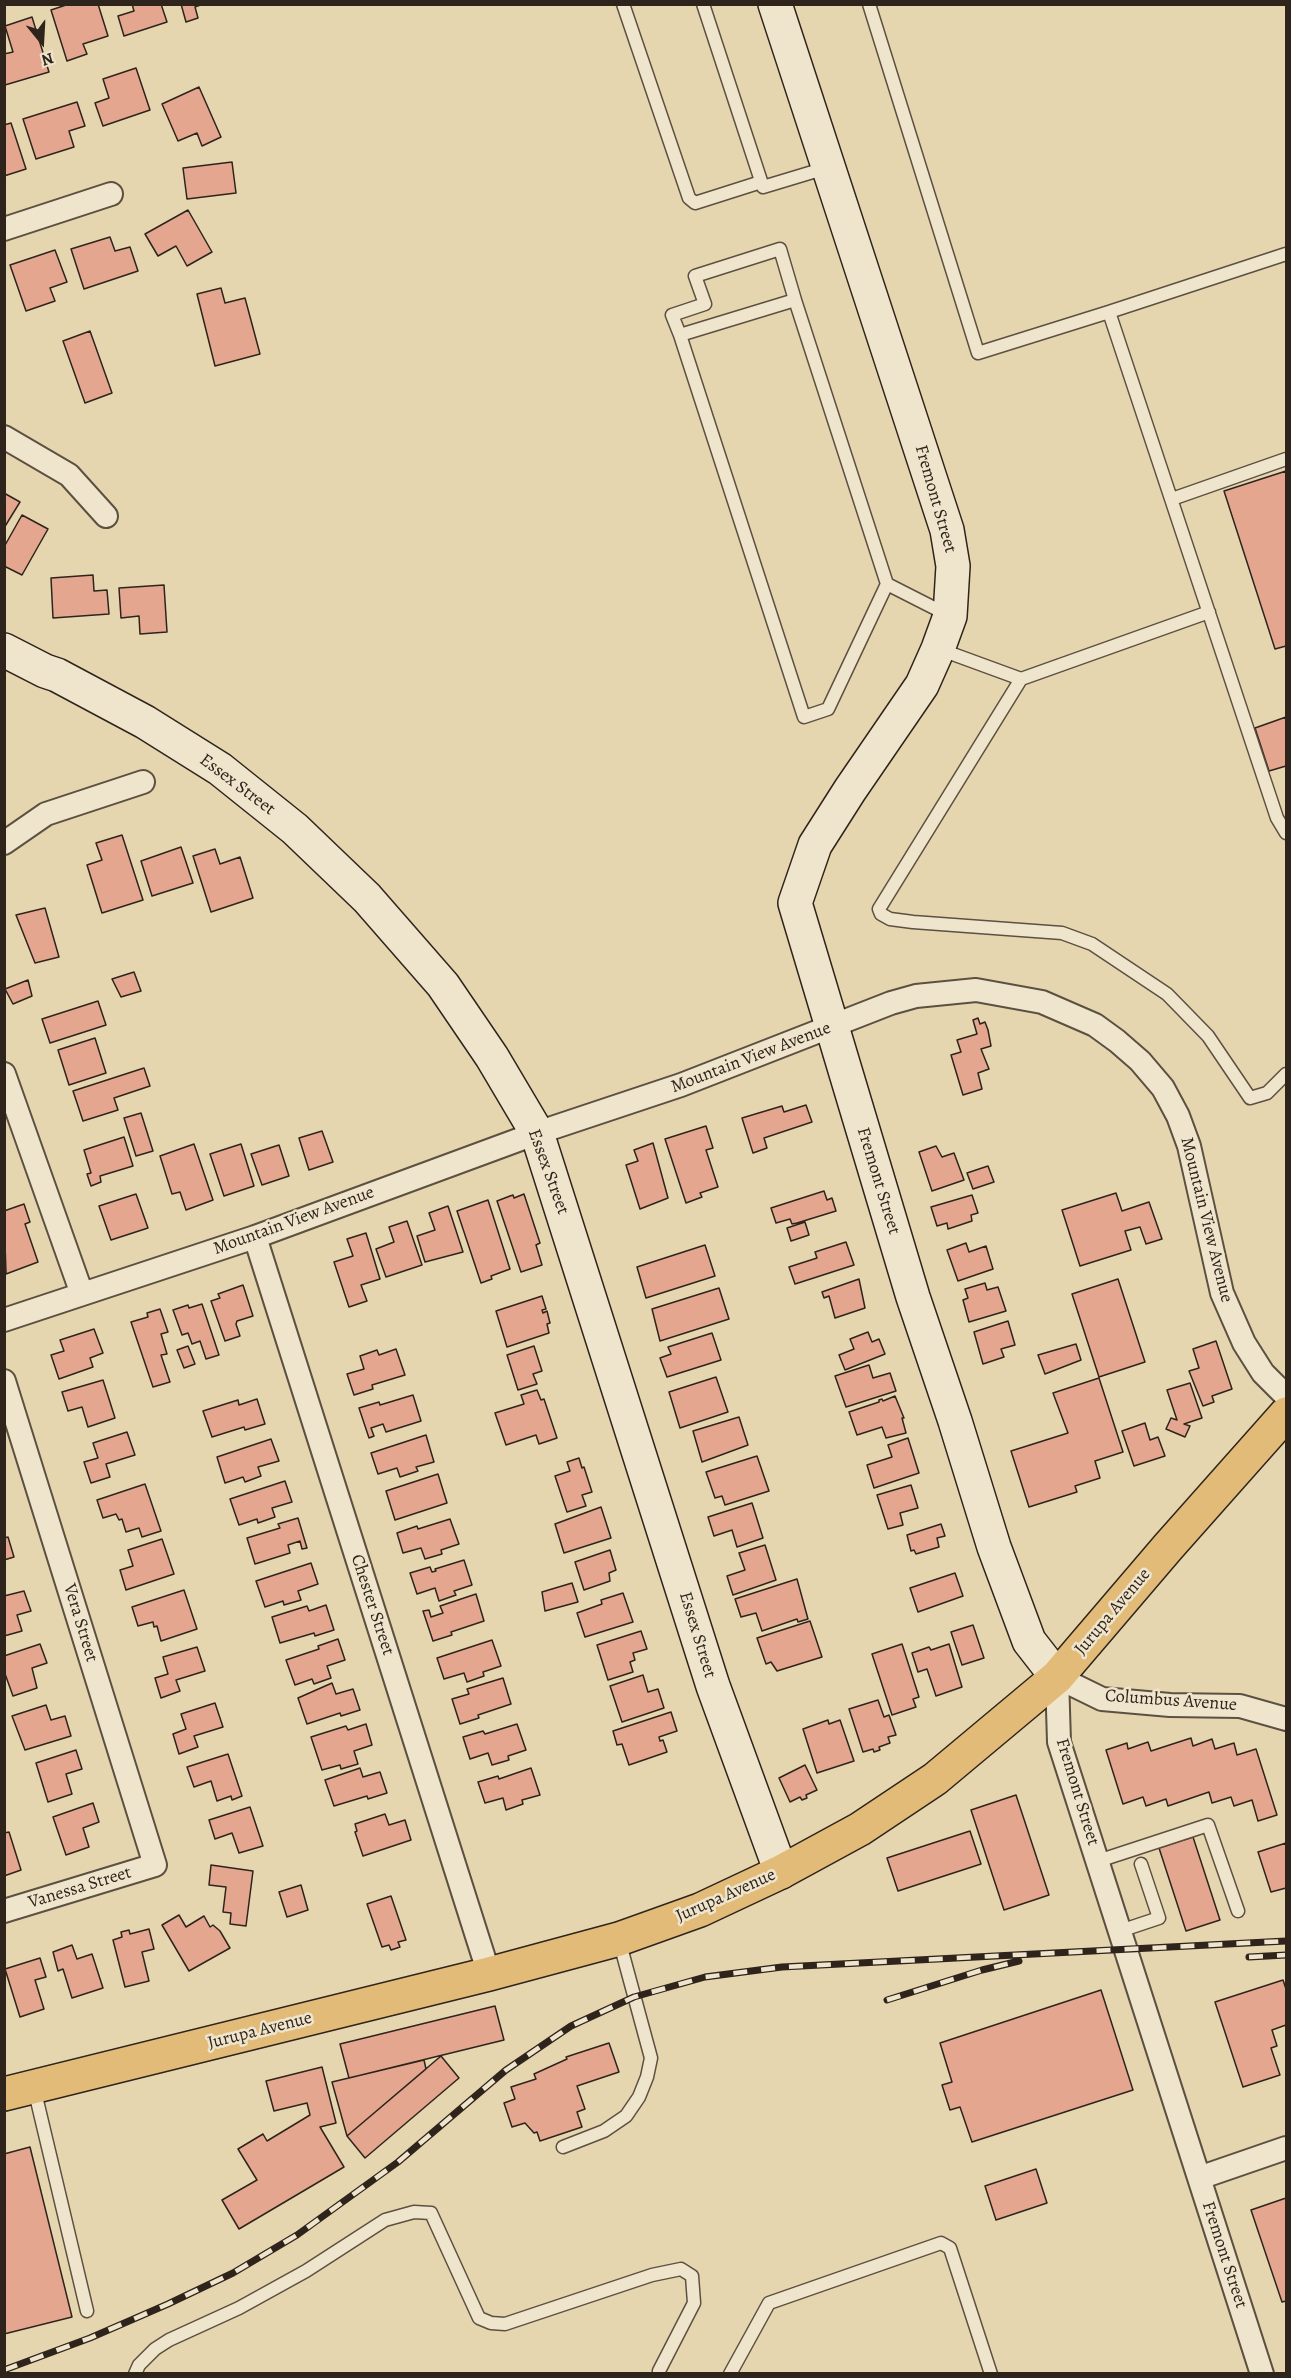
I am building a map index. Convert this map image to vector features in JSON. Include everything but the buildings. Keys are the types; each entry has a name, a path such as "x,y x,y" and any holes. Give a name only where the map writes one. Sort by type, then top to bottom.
{"main road":[{"name":"Jurupa Avenue","path":"19,2090 489,1974 619,1939 700,1910 781,1872 860,1829 935,1779 1058,1677 1168,1547 1287,1414"}],"street":[{"name":"Fremont Street","path":"775,4 947,530 953,566 950,616 922,685 815,845 795,903 913,1297 994,1547 1029,1641 1058,1677 1059,1742 1262,2373"},
{"path":"4,229 111,194"},
{"path":"4,437 69,475 106,516"},
{"name":"Essex Street","path":"4,650 57,675 145,722 220,769 296,829 367,898 443,985 492,1057 537,1133 713,1686 781,1872"},
{"path":"4,843 46,814 143,782"},
{"name":"Mountain View Avenue","path":"4,1320 255,1237 537,1133 681,1085 832,1028 891,1003 916,996 976,990 1042,1002 1095,1025 1140,1061 1163,1088 1178,1116 1198,1179 1222,1293 1244,1343 1263,1373 1287,1396"},
{"path":"4,1074 82,1294"},
{"name":"Chester Street","path":"255,1237 489,1974"},
{"name":"Vera Street","path":"4,1381 155,1865"},
{"name":"Columbus Avenue","path":"1058,1677 1102,1699 1170,1705 1240,1706 1287,1719"},
{"name":"Vanessa Street","path":"4,1911 155,1865"},
{"path":"1199,2178 1287,2148"}],"lane":[{"path":"623,4 689,198 695,203 761,182"},
{"path":"703,4 763,187 827,167"},
{"path":"869,4 978,352 1287,254"},
{"path":"780,249 795,300 887,584 828,709 804,717 672,315 705,304 695,276 780,249"},
{"path":"680,335 795,300"},
{"path":"1109,312 1277,818 1287,833"},
{"path":"1172,499 1287,459"},
{"path":"887,584 950,616"},
{"path":"1209,612 1021,679 879,909 881,914 890,919 1062,933 1092,944 1167,994 1208,1036 1250,1098 1267,1093 1287,1074"},
{"path":"938,649 1021,679"},
{"path":"1098,1861 1208,1825 1238,1911"},
{"path":"1120,1931 1159,1918 1141,1864"},
{"path":"563,2147 604,2131 626,2116 639,2097 647,2077 651,2058 619,1939"},
{"path":"19,2090 87,2311"},
{"path":"135,2373 139,2365 155,2349 168,2340 239,2308 306,2271 385,2220 414,2212 431,2213 479,2318 491,2324 505,2324 652,2275 681,2269 692,2276 694,2303 659,2371"},
{"path":"730,2373 769,2303 941,2243 950,2248 991,2373"}],"railway":[{"path":"4,2370 90,2338 233,2273 297,2235 398,2162 506,2070 571,2026 634,1997 705,1977 782,1967 1286,1941"},
{"path":"1249,1957 1286,1955"},
{"path":"887,2000 982,1970 1019,1961"}]}
